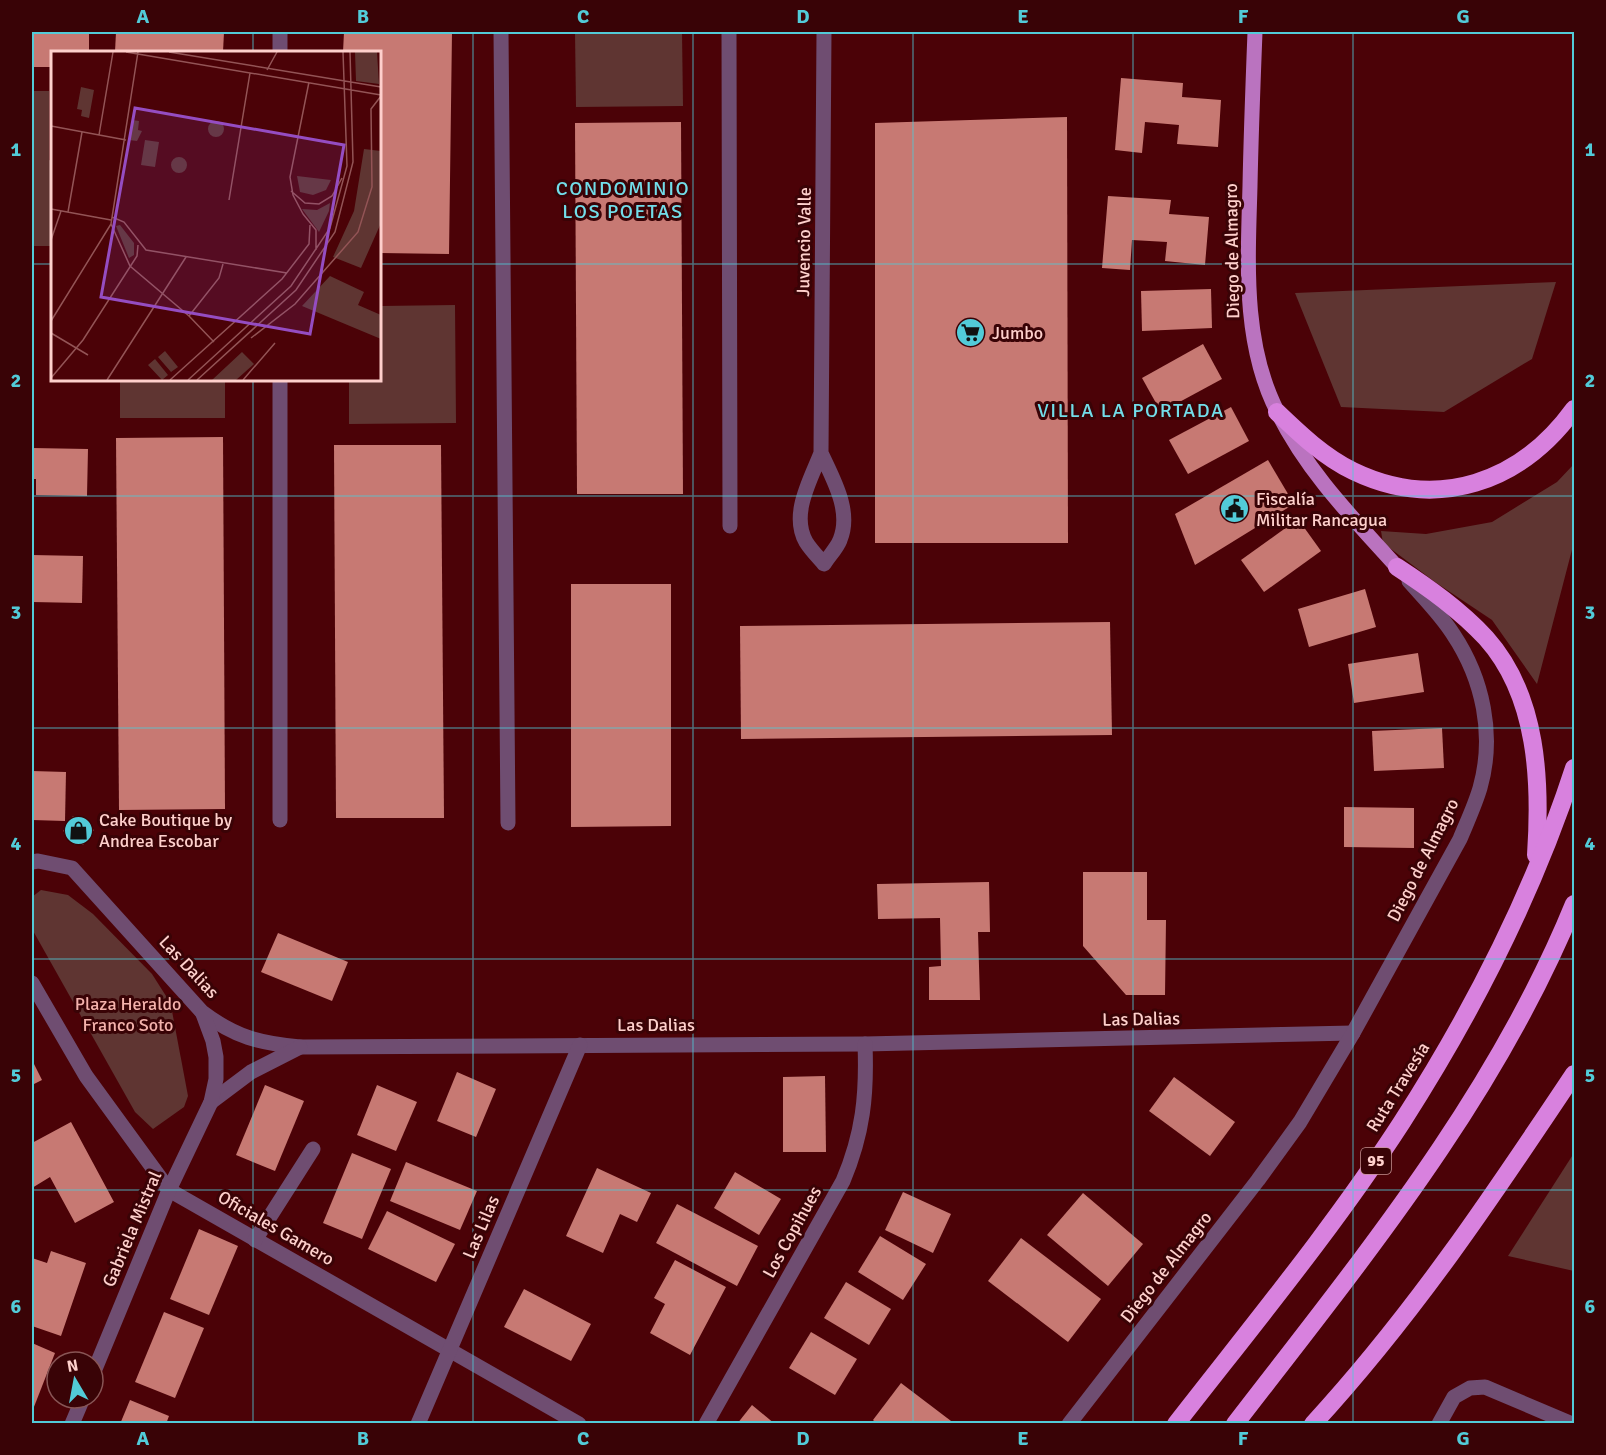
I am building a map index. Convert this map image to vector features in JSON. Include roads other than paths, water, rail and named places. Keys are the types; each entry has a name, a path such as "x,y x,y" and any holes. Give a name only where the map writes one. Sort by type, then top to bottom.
{"highway":[{"path":"1277,412 1319,450 1354,472 1392,485 1435,489 1477,484 1500,475 1544,445 1575,409"},
{"path":"1397,567 1434,592 1488,640 1519,692 1527,716 1536,772 1538,833 1535,872"},
{"name":"Ruta Travesía","path":"1176,1424 1283,1287 1372,1167 1462,1023 1535,872 1575,768"},
{"name":"95","path":"1235,1424 1374,1243 1445,1144 1516,1026 1575,904"},
{"path":"1313,1424 1348,1386 1453,1254 1575,1074"}],"main road":[{"name":"Diego de Almagro","path":"1255,32 1248,256 1254,338 1261,366 1277,412 1295,444 1329,493 1397,567"}],"street":[{"path":"280,32 280,51"},
{"path":"501,32 508,823"},
{"path":"729,32 730,526"},
{"name":"Juvencio Valle","path":"821,453 841,498 844,526 840,541 824,564 806,542 802,529 801,502 821,453 824,32"},
{"path":"280,381 280,820"},
{"name":"Diego de Almagro","path":"1069,1424 1272,1161 1312,1104 1460,839 1480,788 1487,744 1482,700 1465,654 1452,632 1397,567"},
{"name":"Las Dalias","path":"32,861 72,868 202,1012 224,1028 270,1044 300,1047 865,1044 1353,1033"},
{"name":"Oficiales Gamero","path":"32,983 87,1076 169,1190 579,1424"},
{"name":"Gabriela Mistral","path":"103,1350 169,1190 211,1102 216,1080 216,1057 209,1026 202,1012"},
{"name":"Los Copihues","path":"706,1424 843,1181 860,1136 865,1107 865,1044"},
{"name":"Las Lilas","path":"418,1424 580,1045"},
{"name":"Gabriela Mistral","path":"211,1102 251,1072 300,1047"},
{"path":"255,1240 313,1149"},
{"path":"1439,1424 1454,1397 1470,1388 1485,1387 1572,1424"},
{"path":"72,1424 78,1410"}],"place":[{"name":"Jumbo","path":"971,333"},
{"name":"Fiscalía Militar Rancagua","path":"1235,509"},
{"name":"Cake Boutique by Andrea Escobar","path":"78,830"}],"district":[{"name":"CONDOMINIO LOS POETAS","path":"623,200"},
{"name":"VILLA LA PORTADA","path":"1131,410"}],"park label":[{"name":"Plaza Heraldo Franco Soto","path":"128,1014"}]}
